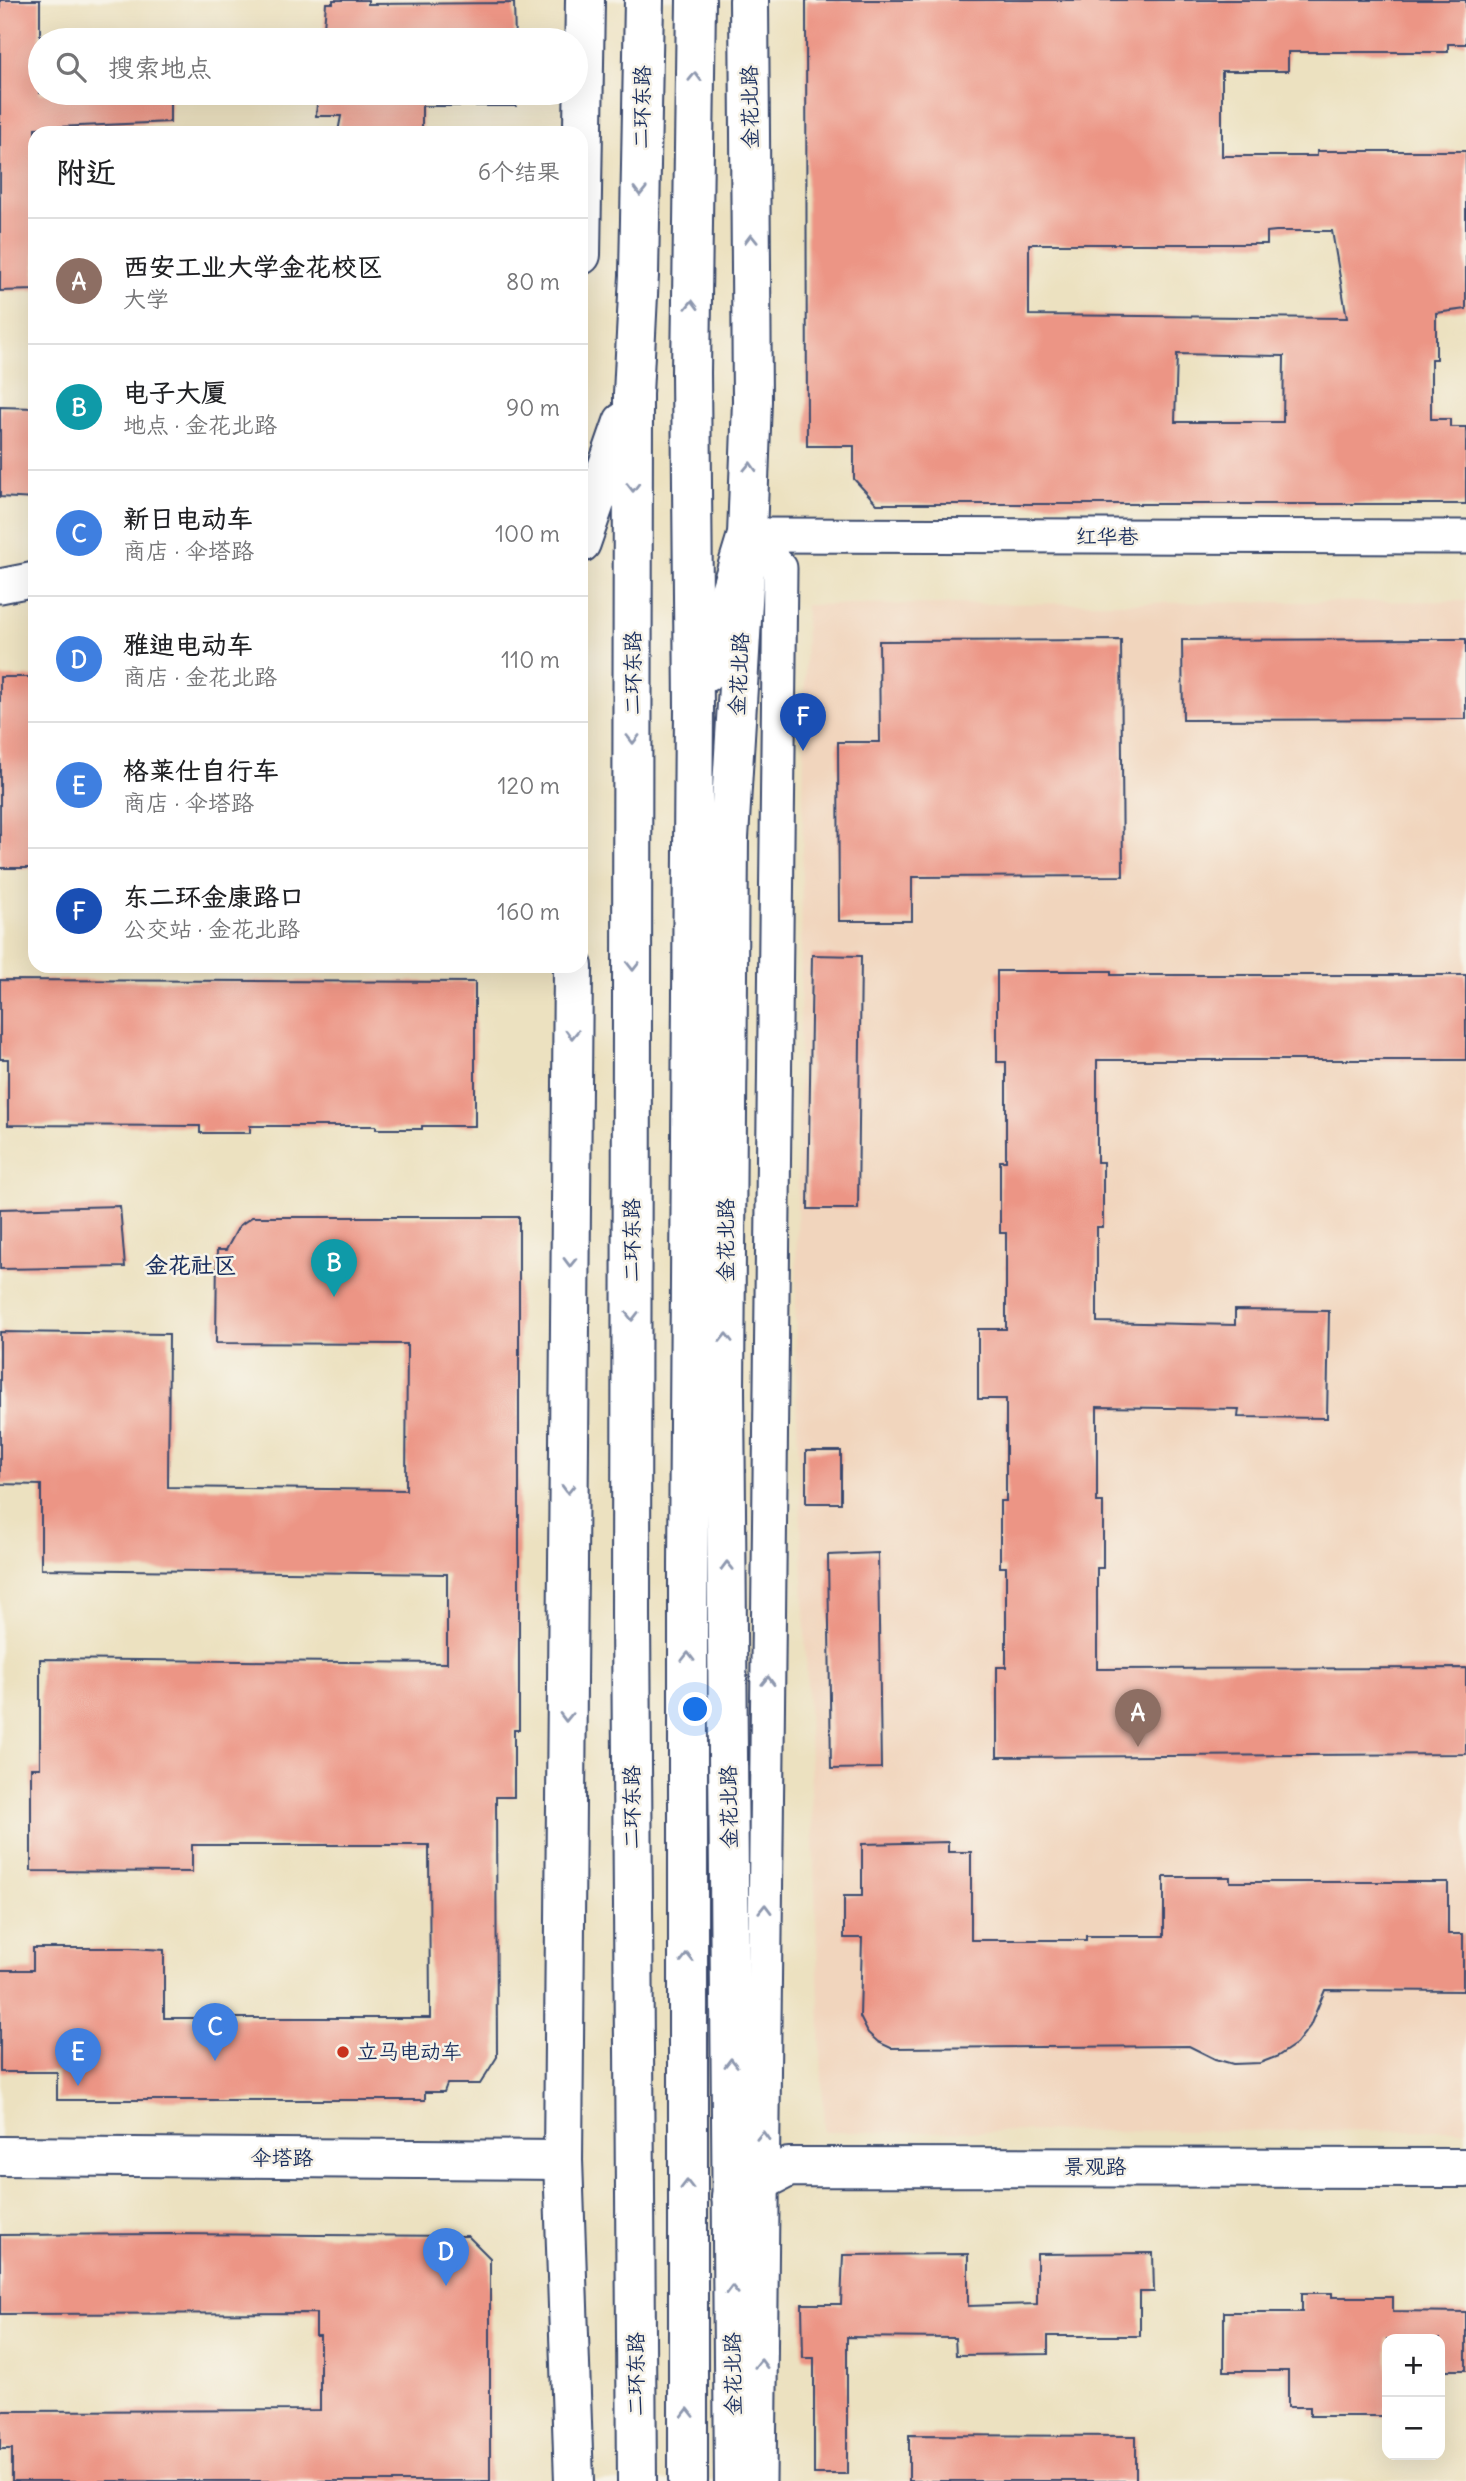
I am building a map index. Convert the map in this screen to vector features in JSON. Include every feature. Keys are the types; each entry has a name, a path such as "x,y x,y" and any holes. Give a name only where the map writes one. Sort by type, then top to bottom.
{"main road":[{"path":"584,0 584,28"},
{"name":"二环东路","path":"637,2481 631,1630 633,394 639,275 644,0"},
{"path":"688,2481 688,1594 694,708 691,373 696,0"},
{"name":"金花北路","path":"734,2481 747,2189 725,1403 729,838 752,401 749,0"},
{"path":"583,105 583,126"},
{"path":"588,523 633,394"},
{"path":"694,708 747,535"},
{"path":"573,973 563,2160 574,2481"},
{"name":"伞塔路","path":"0,2156 563,2160"},
{"name":"景观路","path":"747,2189 789,2167 1466,2168"}],"street":[{"name":"红华巷","path":"747,535 1466,537"},
{"path":"0,586 28,580"},
{"path":"747,2189 759,2481"}],"shaded area":[{"path":"1466,601 1466,2130 824,2132 795,1364 806,605"}],"building":[{"path":"0,0 40,0 40,28 28,28 28,105 170,105 170,122 28,126 28,290 0,291"},
{"path":"333,0 368,0 368,4 514,3 515,28 324,28 326,3 333,3"},
{"path":"806,0 1466,0 1466,44 1448,44 1448,52 1288,52 1288,71 1222,71 1222,156 1317,156 1317,151 1466,151 1466,309 1436,313 1436,359 1431,359 1431,419 1450,419 1450,427 1466,427 1466,504 877,504 854,479 854,446 807,446","holes":["1332,231 1347,318 1029,315 1029,244 1267,244 1267,232","1177,354 1284,356 1283,422 1175,422"]},
{"path":"317,105 516,105 422,106 422,126 339,126 341,116 316,116"},
{"path":"0,407 28,408 28,499 0,497"},
{"path":"1466,639 1466,719 1183,720 1182,640"},
{"path":"1121,640 1123,876 912,877 912,921 839,921 838,742 880,742 879,641"},
{"path":"0,677 28,677 28,868 0,868"},
{"path":"812,955 861,956 858,1209 808,1209"},
{"path":"997,971 1111,971 1111,975 1466,975 1466,1060 1097,1060 1097,1162 1103,1162 1103,1227 1097,1227 1097,1322 1235,1325 1235,1310 1329,1311 1327,1418 1238,1417 1239,1409 1097,1407 1097,1502 1103,1502 1103,1568 1097,1568 1097,1669 1466,1668 1466,1754 997,1757 997,1667 1006,1667 1006,1567 1000,1567 1000,1501 1006,1501 1006,1399 978,1399 978,1329 1006,1329 1006,1233 1000,1233 1000,1161 1006,1161 1006,1062 997,1062"},
{"path":"0,980 475,982 475,1126 376,1129 376,1126 250,1126 250,1133 200,1133 200,1126 8,1125 8,1059 0,1059"},
{"path":"120,1206 125,1267 0,1269 0,1209"},
{"path":"252,1217 519,1217 519,1730 514,1730 514,1797 496,1797 497,2057 480,2084 447,2084 444,2092 425,2092 425,2100 57,2100 57,2072 0,2072 0,1970 33,1970 33,1948 164,1950 164,2018 430,2018 429,1845 192,1845 192,1872 31,1871 31,1768 40,1768 40,1659 447,1663 447,1574 41,1569 41,1485 0,1484 0,1332 169,1334 168,1487 406,1490 407,1344 216,1343 217,1250 226,1250 239,1226"},
{"path":"806,1451 841,1451 841,1503 806,1503"},
{"path":"878,1553 881,1768 831,1769 828,1555"},
{"path":"948,1842 948,1852 971,1852 971,1940 1086,1940 1086,1936 1164,1936 1164,1877 1230,1877 1230,1882 1448,1882 1448,1934 1463,1934 1463,1991 1325,1990 1310,2026 1296,2044 1278,2056 1260,2063 1233,2064 1215,2059 1189,2046 891,2048 868,2033 860,2017 862,1938 844,1938 844,1896 862,1896 862,1844"},
{"path":"0,2235 468,2236 490,2258 490,2481 12,2481 12,2449 0,2449 0,2411 320,2410 320,2336 316,2336 316,2313 0,2314"},
{"path":"1153,2253 1154,2292 1140,2292 1140,2336 1048,2336 1048,2354 956,2355 955,2338 847,2337 847,2474 814,2474 814,2358 803,2358 802,2304 841,2304 843,2255 968,2254 968,2306 1037,2304 1037,2254"},
{"path":"1302,2293 1332,2293 1332,2297 1393,2297 1393,2311 1466,2312 1466,2370 1445,2370 1445,2334 1382,2334 1382,2416 1310,2416 1310,2407 1288,2407 1288,2371 1224,2371 1224,2312 1302,2312"},
{"path":"909,2435 1136,2436 1136,2481 909,2481"}],"place":[{"name":"东二环金康路口","path":"803,751"},
{"name":"电子大厦","path":"334,1297"},
{"name":"西安工业大学金花校区","path":"1138,1747"},
{"name":"立马电动车","path":"343,2052"},
{"name":"新日电动车","path":"215,2061"},
{"name":"格莱仕自行车","path":"78,2086"},
{"name":"雅迪电动车","path":"446,2286"}],"district":[{"name":"金花社区","path":"191,1265"}]}
